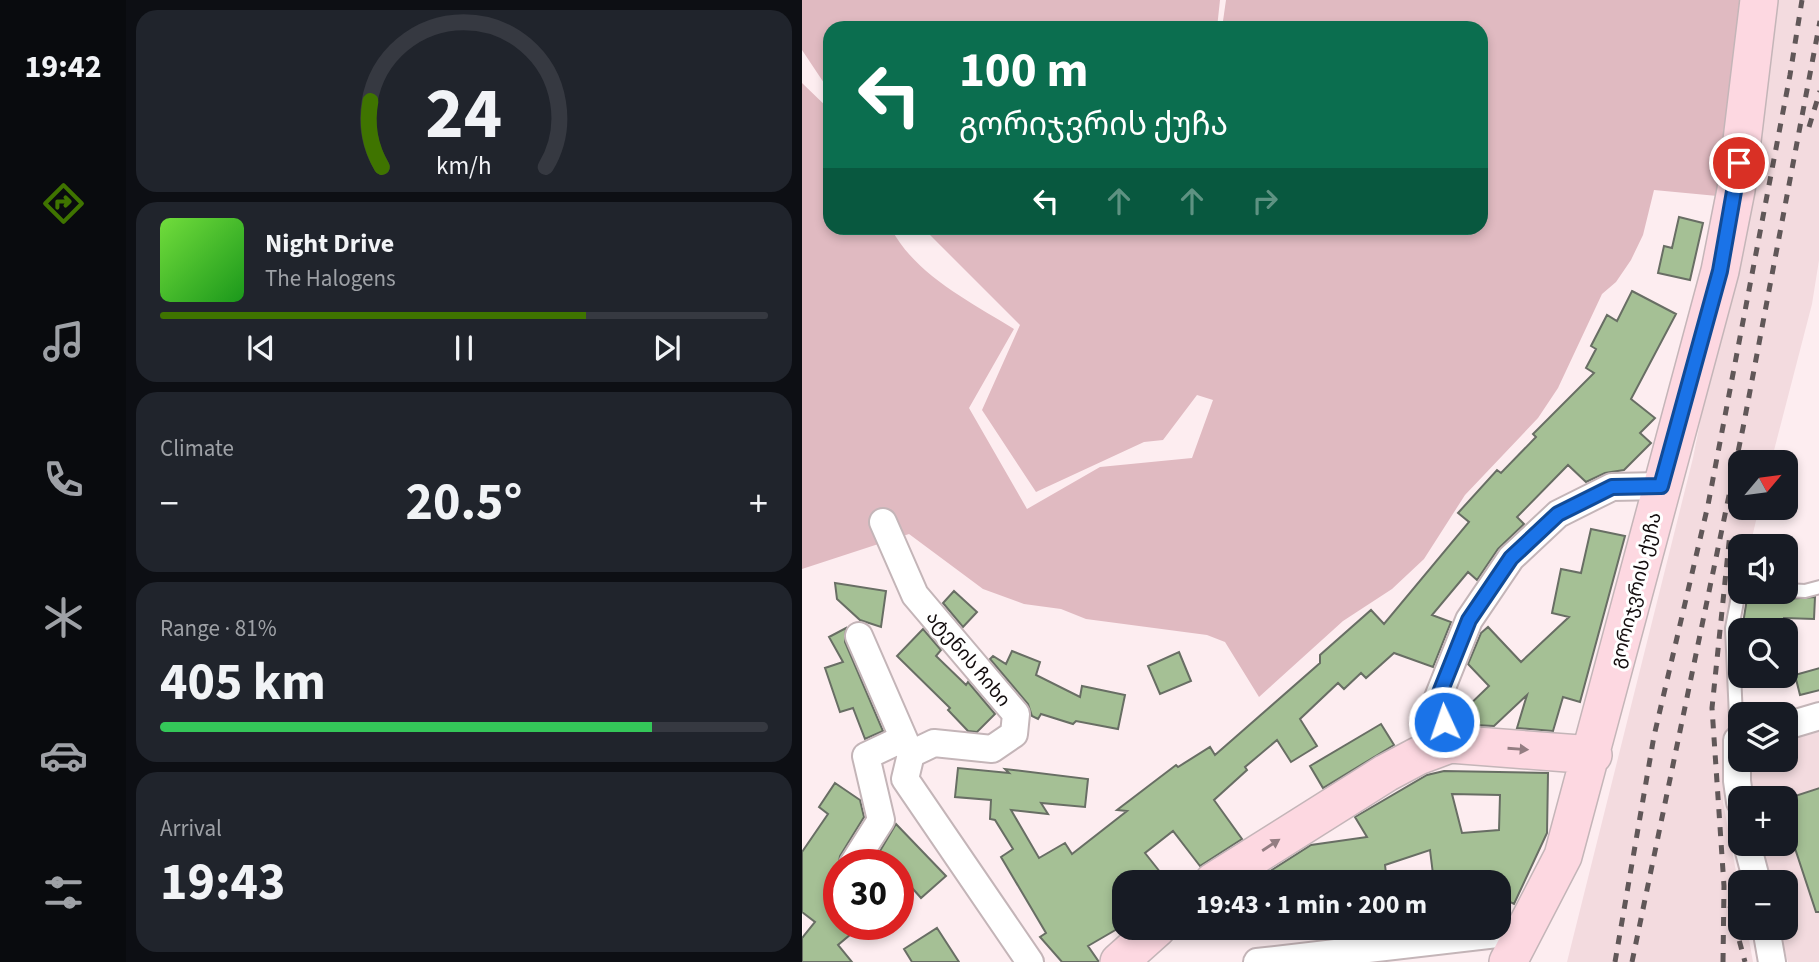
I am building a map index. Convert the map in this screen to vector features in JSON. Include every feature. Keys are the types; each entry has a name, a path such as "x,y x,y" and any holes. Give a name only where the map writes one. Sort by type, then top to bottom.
{"main road":[{"name":"გორიჯვრის ქუჩა","path":"1516,947 1563,856 1593,755 1725,244 1736,190 1759,0"},
{"path":"1232,870 1386,773 1418,756 1450,744 1593,755"},
{"path":"1120,962 1144,940"}],"street":[{"path":"1450,744 1437,700 1469,620 1511,558 1558,514 1612,487 1661,486"},
{"name":"ატენის ჩიხი","path":"863,849 881,820 866,756 906,746 934,743 992,749 1014,734 1016,714 915,595 883,522"},
{"path":"859,636 878,673 906,746 905,779 1030,962"},
{"path":"1798,722 1819,716"},
{"path":"1768,940 1772,962"},
{"path":"1257,962 1516,947"}],"lane":[{"path":"1798,591 1819,587"},
{"path":"1737,604 1732,628 1737,702"}],"shaded area":[{"path":"802,0 1220,0 1218,21 823,21 823,82 802,50"},
{"path":"1226,0 1778,0 1758,155 1749,199 1654,190 1643,235 1631,260 1616,282 1602,294 1558,388 1538,418 1465,495 1424,559 1392,589 1343,621 1259,697 1225,642 1207,635 1086,619 1061,609 1024,604 983,589 909,534 802,569 802,83 823,103 823,235 895,235 914,260 945,286 1014,329 969,408 1027,509 1100,467 1192,458 1213,400 1197,395 1163,440 1144,442 1036,492 982,410 1020,325 930,235 1488,235 1488,21 1223,21"},
{"path":"1778,0 1819,0 1820,254 1812,304 1774,450 1728,450 1728,520 1756,520 1753,534 1728,534 1728,604 1738,604 1737,618 1728,618 1728,688 1734,688 1734,702 1728,702 1728,761 1723,802 1728,829 1728,856 1733,856 1736,870 1728,870 1728,940 1749,940 1753,962 1567,962 1693,458 1744,200"},
{"path":"1819,732 1819,962 1788,962 1782,940 1798,940 1798,870 1763,870 1758,856 1798,856 1798,786 1746,786 1746,772 1798,772 1798,737"}],"building":[{"path":"1679,217 1703,223 1690,280 1658,273 1664,246 1672,248"},
{"path":"1632,291 1676,314 1631,399 1655,418 1640,433 1651,443 1624,470 1605,473 1586,482 1568,465 1517,517 1524,524 1498,549 1477,580 1468,572 1432,615 1451,622 1433,667 1394,653 1366,678 1361,673 1344,689 1338,683 1300,719 1317,746 1291,762 1277,740 1245,767 1247,770 1214,800 1242,839 1200,866 1173,831 1145,853 1158,870 1112,870 1112,932 1088,946 1099,962 1062,962 1040,937 1046,933 1001,857 1013,849 995,820 990,819 991,800 955,797 958,768 1009,773 1005,769 1088,779 1085,807 1041,803 1048,814 1011,810 1039,858 1065,843 1072,854 1127,811 1117,810 1176,765 1178,767 1210,747 1215,755 1320,663 1320,655 1371,610 1384,624 1469,522 1458,513 1497,470 1501,473 1536,437 1533,434 1594,373 1586,368 1596,349 1591,346 1607,315 1617,321"},
{"path":"1591,529 1625,536 1580,702 1563,697 1553,731 1517,728 1527,695 1494,726 1474,725 1462,712 1489,686 1468,664 1481,633 1488,627 1521,662 1569,617 1552,613 1561,569 1581,573"},
{"path":"835,583 886,591 881,627 860,620 837,599"},
{"path":"954,591 977,612 963,627 943,603"},
{"path":"1815,597 1814,619 1744,618 1746,604 1798,604 1798,598"},
{"path":"846,628 845,642 883,731 865,739 853,708 840,712 825,668 843,662 829,637"},
{"path":"923,629 941,650 936,656 966,685 968,682 995,714 977,732 968,731 948,710 950,708 897,656"},
{"path":"1012,651 1040,662 1036,675 1080,697 1082,686 1125,695 1118,729 1076,721 1073,724 1041,714 1038,719 1032,716 1028,704 990,659 993,656 1006,664"},
{"path":"1179,652 1191,681 1160,694 1148,666"},
{"path":"1820,668 1820,690 1800,695 1798,674"},
{"path":"1381,724 1394,745 1323,788 1310,766"},
{"path":"1444,771 1548,773 1547,833 1514,904 1511,902 1511,870 1432,870 1430,850 1385,865 1386,870 1272,870 1311,845 1367,837 1355,817 1427,775","holes":["1452,794 1500,795 1499,830 1462,833"]},
{"path":"835,783 860,800 864,817 844,849 823,849 823,940 844,940 838,945 852,962 802,962 802,938 815,922 802,912 802,852 828,814 819,807"},
{"path":"1820,788 1820,912 1816,912 1798,856 1798,795"},
{"path":"896,824 946,876 921,898 914,890 914,849 881,849"},
{"path":"937,928 959,962 912,962 904,949"}],"railway":[{"path":"1615,962 1654,736 1708,505 1802,0"},
{"path":"1632,962 1743,428 1820,21"},
{"path":"1809,127 1820,91"},
{"path":"1723,962 1724,886 1712,708 1730,533"},
{"path":"1739,940 1745,962"}],"route":[{"path":"1444,722 1437,700 1469,620 1511,558 1558,514 1612,487 1661,486 1720,271 1739,163"}]}
